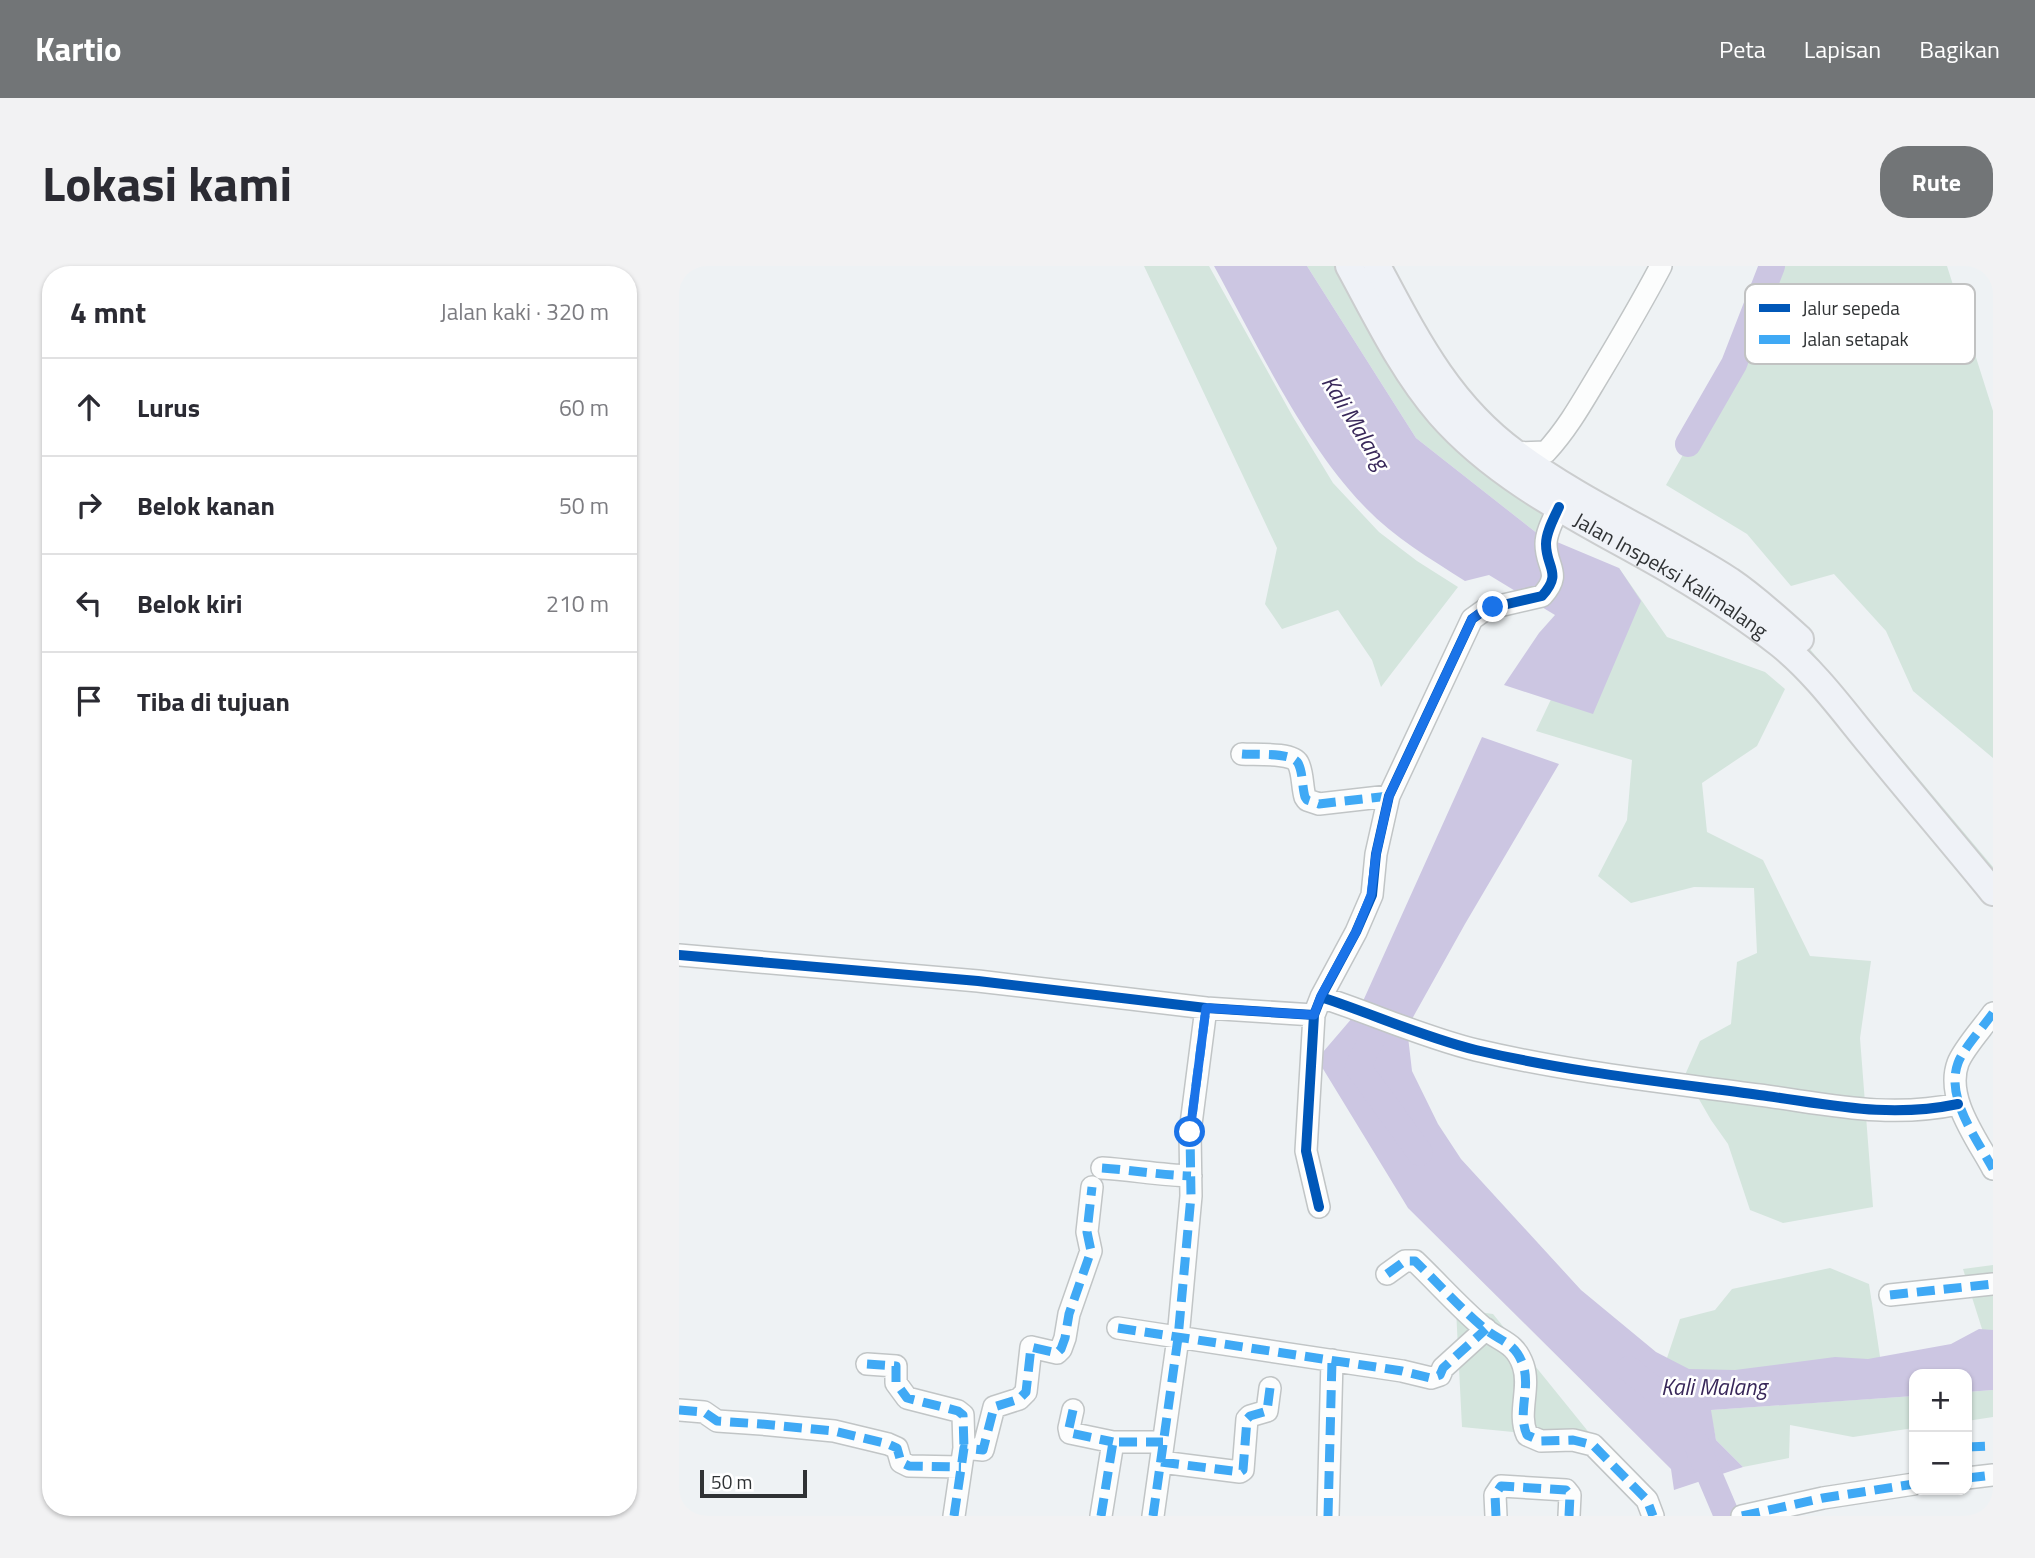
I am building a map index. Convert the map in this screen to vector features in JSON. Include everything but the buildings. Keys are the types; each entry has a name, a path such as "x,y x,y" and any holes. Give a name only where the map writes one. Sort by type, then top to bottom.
{"main road":[{"name":"Jalan Inspeksi Kalimalang","path":"1349,266 1395,327 1433,386 1441,415 1473,448 1501,469 1682,565 1731,583 1764,608 1809,648 1993,867"},
{"name":"Jalan Inspeksi Kalimalang","path":"1377,266 1395,327"},
{"name":"Jalan Inspeksi Kalimalang","path":"1433,386 1489,430 1572,507"},
{"name":"Jalan Inspeksi Kalimalang","path":"1682,565 1797,659 1993,892"}],"street":[{"path":"1514,453 1546,452 1560,437 1643,301 1661,266"},
{"path":"1319,1207 1306,1151 1322,1003 1371,895 1376,854 1389,796 1472,619 1481,612 1542,596 1551,583 1553,574 1546,544 1572,507"},
{"path":"1242,754 1294,759 1298,764 1305,797 1313,803 1389,796"},
{"path":"679,955 978,981 1206,1008 1322,1003 1476,1049 1606,1074 1886,1112 1958,1104"},
{"path":"1153,1516 1178,1338 1191,1196 1190,1132 1206,1008"},
{"path":"1993,1013 1958,1063 1955,1080 1958,1104 1993,1169"},
{"path":"679,1410 704,1412 717,1421 834,1432 888,1444 897,1448 901,1462 909,1466 962,1457 983,1450 994,1407 1019,1399 1026,1392 1031,1347 1057,1353 1061,1349 1069,1314 1091,1251 1087,1232 1097,1178 1129,1170 1155,1175 1191,1176"},
{"path":"1387,1274 1405,1261 1415,1261 1486,1329 1509,1344 1523,1364 1523,1419 1527,1435 1541,1441 1573,1440 1593,1445 1647,1500 1653,1516"},
{"path":"1890,1295 1993,1284"},
{"path":"1118,1328 1402,1371 1431,1378 1440,1375 1443,1368 1486,1329"},
{"path":"1328,1516 1332,1360"},
{"path":"867,1364 896,1366 896,1383 907,1398 958,1411 964,1415 962,1457 954,1516"},
{"path":"1073,1410 1070,1433 1240,1472 1243,1470 1247,1419 1267,1411 1270,1388"},
{"path":"1101,1516 1113,1441"},
{"path":"1972,1477 1993,1475"},
{"path":"1742,1516 1823,1498 1909,1485"},
{"path":"1496,1516 1495,1495 1501,1486 1566,1490 1570,1495 1569,1516"}],"shaded area":[{"path":"1144,266 1209,266 1333,483 1379,532 1458,587 1381,687 1372,660 1338,610 1282,629 1265,604 1277,548"},
{"path":"1307,266 1377,266 1406,321 1514,453 1809,648 1993,867 1993,892 1810,672 1559,507 1538,534 1416,438"},
{"path":"1772,266 1947,266 1953,284 1765,284"},
{"path":"1745,336 1745,364 1975,364 1975,354 1993,411 1993,758 1913,691 1886,631 1834,574 1791,586 1747,534 1666,485 1734,364"},
{"path":"1619,568 1667,637 1765,672 1785,689 1757,746 1702,783 1707,832 1763,860 1810,956 1871,961 1860,1038 1873,1207 1783,1223 1750,1210 1728,1144 1685,1075 1700,1041 1731,1024 1737,962 1757,953 1754,888 1694,887 1631,903 1598,876 1627,820 1632,760 1536,731 1582,634"},
{"path":"1993,1265 1993,1350 1989,1351 1963,1269"},
{"path":"1830,1268 1869,1284 1884,1383 1656,1391 1680,1319 1715,1310 1732,1289"},
{"path":"1456,1309 1493,1314 1595,1440 1462,1427"},
{"path":"1993,1390 1993,1417 1972,1420 1972,1392"},
{"path":"1909,1396 1909,1429 1853,1437 1790,1425 1789,1458 1743,1467 1716,1440 1710,1410"}],"water":[{"path":"1214,266 1307,266 1416,438 1538,534 1619,568 1641,601 1593,714 1504,685 1539,633 1555,615 1489,575 1465,581 1399,537 1363,505 1341,480 1300,422"},
{"path":"1482,737 1559,764 1407,1028 1412,1071 1438,1124 1461,1159 1581,1290 1656,1352 1689,1369 1735,1370 1835,1357 1868,1359 1951,1344 1979,1329 1993,1330 1993,1390 1972,1392 1972,1369 1909,1369 1909,1396 1711,1410 1716,1440 1743,1467 1674,1490 1671,1469 1408,1208 1317,1059 1359,1010"}],"waterway":[{"path":"1765,284 1772,266"},
{"path":"1688,444 1734,364 1745,336"},
{"name":"Kali Malang","path":"1374,1034 1358,1067 1420,1153"},
{"name":"Kali Malang","path":"1629,1369 1656,1391 1741,1387"},
{"path":"1696,1443 1727,1516"}],"marked path":[{"path":"1242,754 1294,759 1301,771 1305,797 1319,804 1389,796"},
{"path":"1153,1516 1178,1338 1191,1196 1190,1132 1206,1008"},
{"path":"1993,1013 1961,1057 1955,1076 1959,1104 1971,1132 1993,1169"},
{"path":"1102,1168 1191,1176"},
{"path":"954,1516 964,1448 983,1450 994,1407 1019,1399 1026,1392 1031,1347 1057,1353 1061,1349 1069,1314 1091,1251 1087,1232 1092,1187"},
{"path":"1387,1274 1405,1261 1415,1261 1476,1321 1512,1347 1520,1357 1525,1374 1523,1418 1527,1435 1541,1441 1573,1440 1593,1445 1647,1500 1653,1516"},
{"path":"1890,1295 1993,1284"},
{"path":"1118,1328 1402,1371 1431,1378 1440,1375 1443,1368 1486,1329"},
{"path":"1328,1516 1332,1360"},
{"path":"867,1364 896,1366 896,1383 907,1398 958,1411 963,1415 964,1448"},
{"path":"1161,1462 1240,1472 1243,1470 1247,1419 1267,1411 1270,1388"},
{"path":"679,1410 704,1412 717,1421 834,1431 897,1448 901,1462 909,1466 961,1467"},
{"path":"1073,1410 1070,1433 1113,1442"},
{"path":"1101,1516 1113,1442 1163,1442"},
{"path":"1972,1447 1993,1446"},
{"path":"1972,1477 1993,1475"},
{"path":"1742,1516 1823,1498 1909,1485"},
{"path":"1496,1516 1495,1495 1501,1486 1566,1490 1570,1495 1569,1516"}],"cycle path":[{"path":"1319,1207 1306,1151 1314,1015 1372,895 1376,854 1389,796 1472,619 1486,609 1542,596 1548,588 1552,570 1546,539 1559,507"},
{"path":"679,955 978,981 1206,1008 1314,1015"},
{"path":"1321,997 1456,1045 1581,1070 1858,1108 1907,1110 1958,1104"}],"route":[{"path":"1190,1132 1206,1008 1314,1015 1321,996 1366,910 1389,796 1472,619 1493,607"}]}
